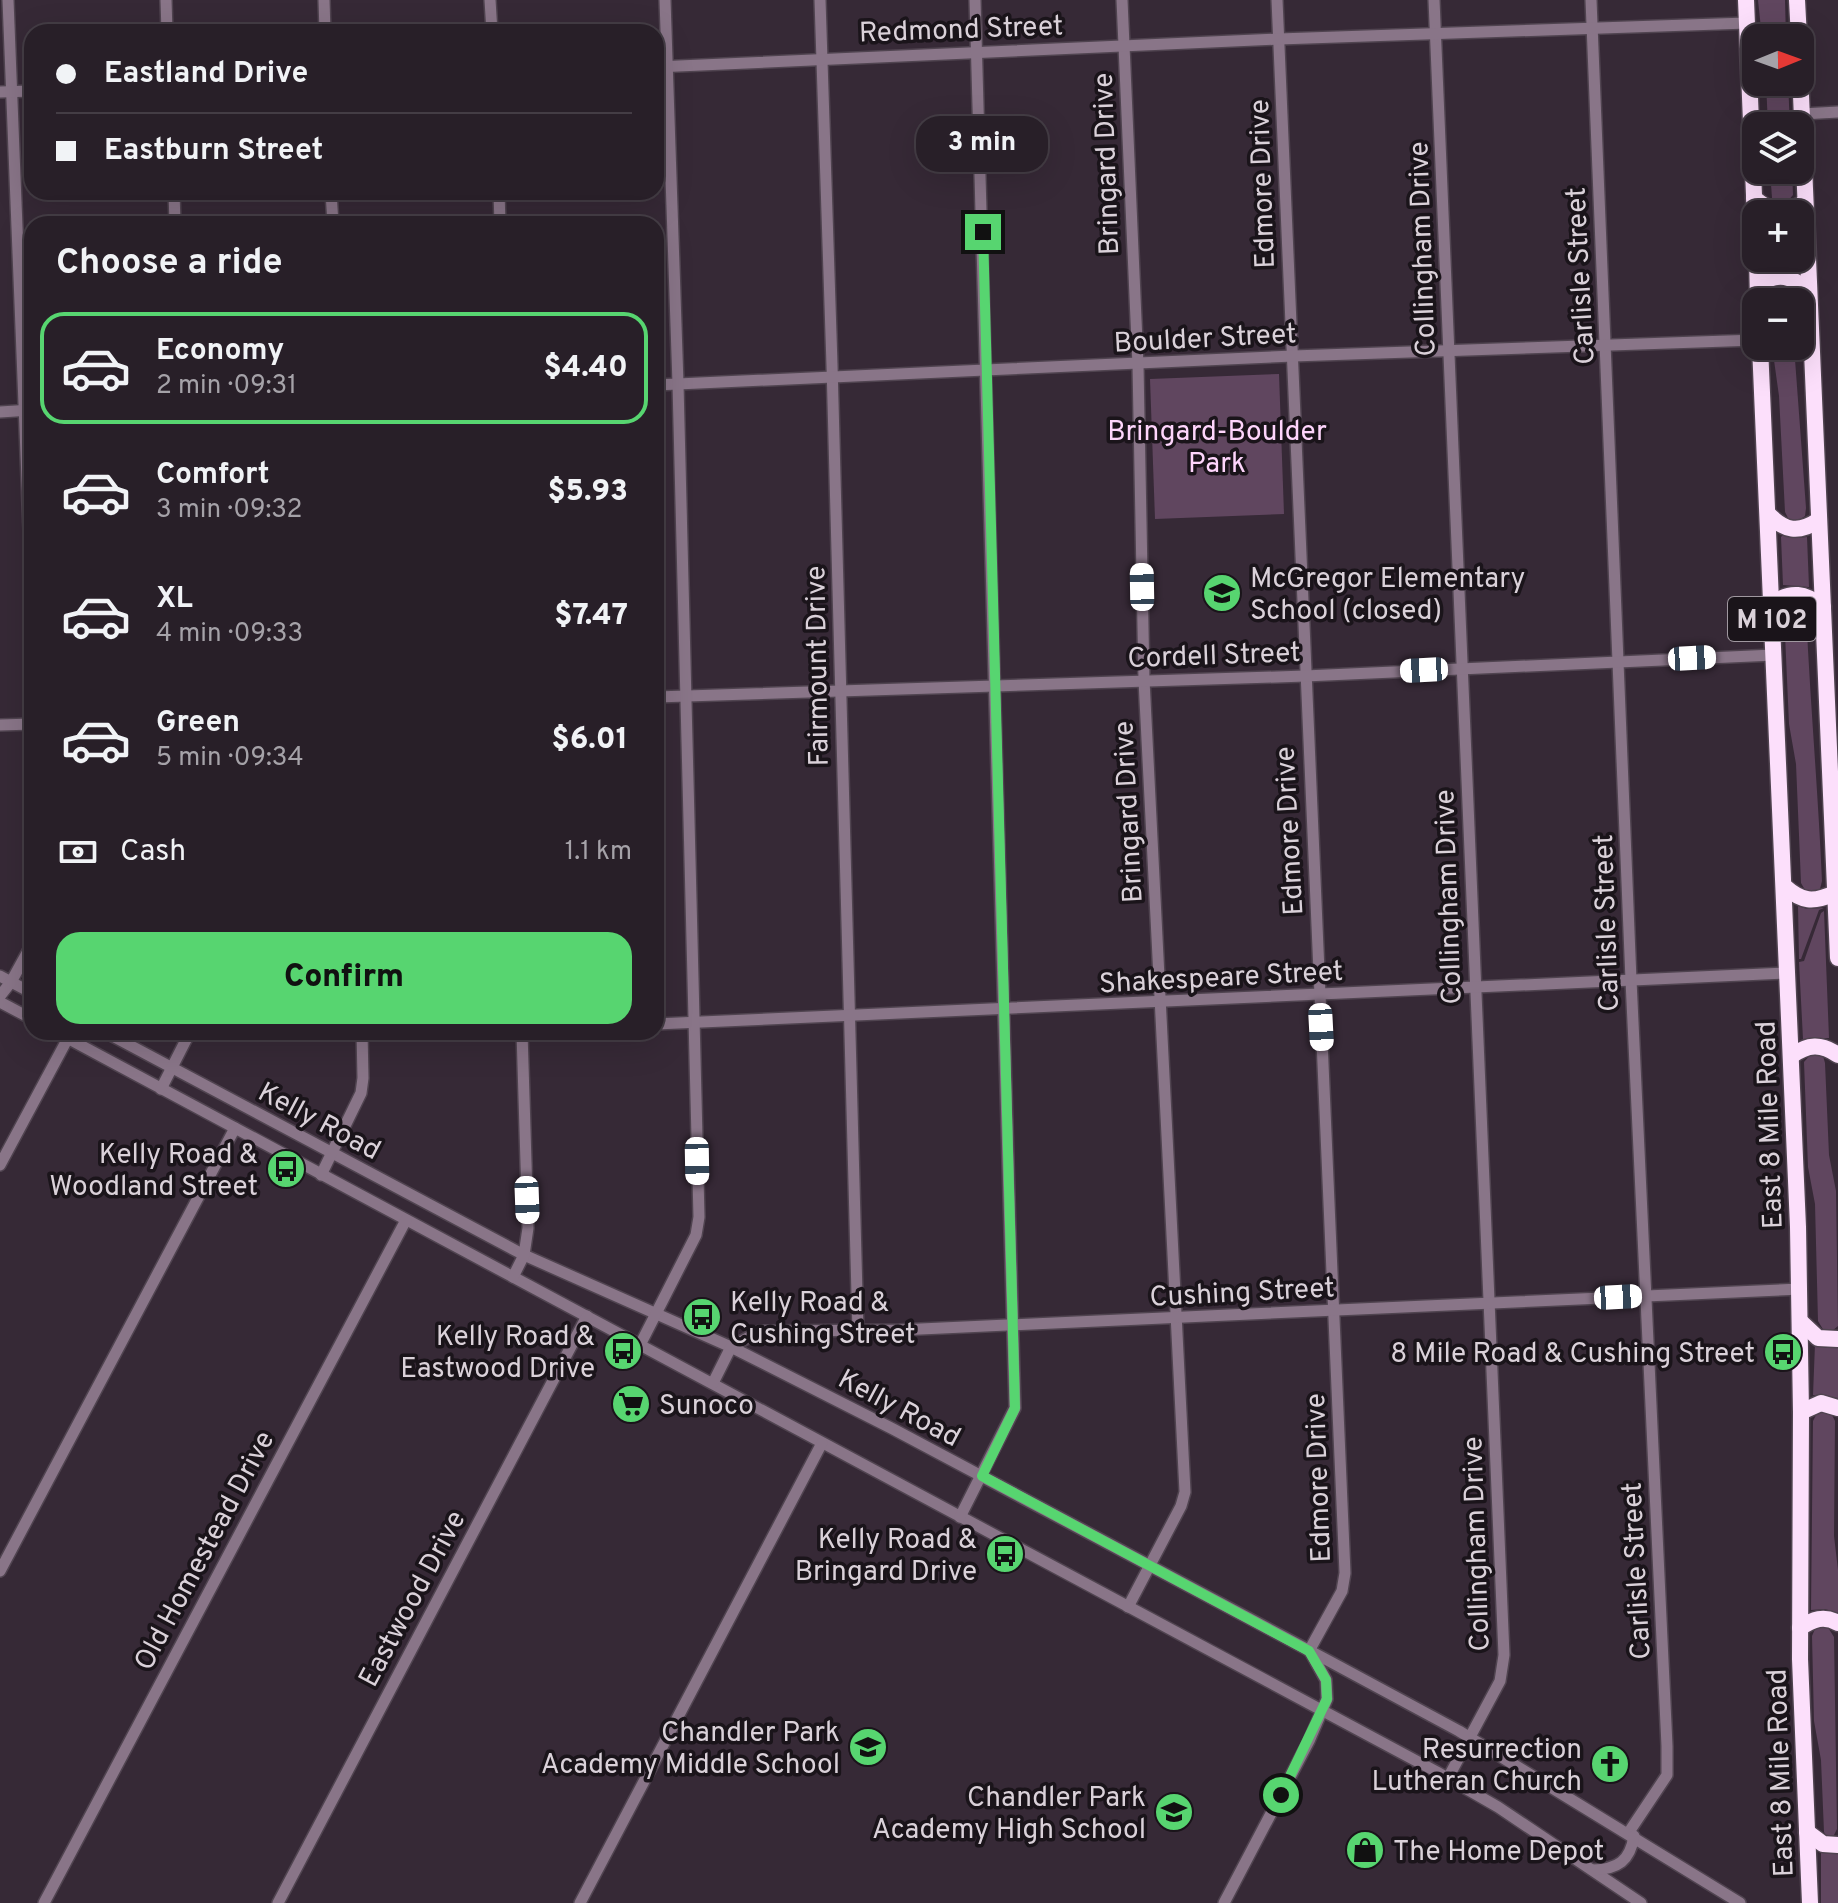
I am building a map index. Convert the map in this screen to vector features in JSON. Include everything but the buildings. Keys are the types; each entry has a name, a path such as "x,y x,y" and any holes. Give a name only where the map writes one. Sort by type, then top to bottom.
{"highway":[{"path":"1746,0 1756,200"},
{"path":"1797,0 1798,24"},
{"path":"1763,288 1771,278 1784,275 1797,280 1805,288"},
{"name":"East 8 Mile Road","path":"1761,360 1800,1289 1800,1628 1810,1903"},
{"name":"M 102","path":"1812,360 1838,958"},
{"path":"1768,514 1790,530 1805,529 1819,520"},
{"path":"1772,604 1796,593 1814,599 1823,607"},
{"path":"1784,886 1804,900 1819,900 1837,893"},
{"path":"1791,1056 1816,1046 1828,1048 1838,1055"},
{"path":"1801,1322 1818,1338 1838,1339"},
{"path":"1801,1412 1821,1403 1838,1408"},
{"path":"1800,1628 1819,1619 1838,1623"},
{"path":"1807,1832 1823,1844 1838,1845"}],"street":[{"path":"8,0 6,92 24,352"},
{"path":"166,0 167,24"},
{"path":"324,0 325,24"},
{"path":"490,0 492,24"},
{"path":"664,24 665,0"},
{"name":"Fairmount Drive","path":"820,0 858,1332"},
{"path":"960,1517 1015,1413 975,0"},
{"name":"Bringard Drive","path":"1122,0 1138,365 1144,680 1185,1492 1181,1506 1128,1607"},
{"name":"Edmore Drive","path":"1277,0 1345,1585 1309,1651"},
{"name":"Collingham Drive","path":"1434,0 1504,1666 1500,1681 1448,1778"},
{"name":"Carlisle Street","path":"1591,0 1667,1775 1631,1834 1626,1860 1607,1870 1593,1870"},
{"name":"Redmond Street","path":"664,66 1124,45 1747,23"},
{"path":"640,1345 698,1225 678,384 664,106"},
{"path":"1814,113 1838,112"},
{"name":"Boulder Street","path":"664,385 1293,356 1742,340"},
{"path":"0,412 24,410"},
{"name":"Cordell Street","path":"664,697 1305,676 1774,655"},
{"path":"0,725 24,724"},
{"path":"24,955 6,979 0,999 24,1014"},
{"name":"Shakespeare Street","path":"664,1024 1788,973"},
{"path":"6,979 24,989"},
{"path":"0,1165 67,1040"},
{"name":"Kelly Road","path":"72,1040 1448,1778 1498,1807 1641,1903"},
{"name":"Kelly Road","path":"120,1040 524,1255 731,1347 982,1476 1470,1737 1740,1903"},
{"path":"161,1089 186,1040"},
{"path":"321,1175 363,1085 362,1040"},
{"path":"513,1277 524,1255 528,1228 522,1040"},
{"path":"0,1571 235,1128"},
{"name":"Old Homestead Drive","path":"44,1903 406,1220"},
{"name":"Cushing Street","path":"731,1347 760,1331 858,1332 1014,1326 1800,1289"},
{"name":"Eastwood Drive","path":"278,1903 587,1316"},
{"path":"713,1383 731,1347"},
{"path":"580,1903 822,1443"},
{"path":"1224,1903 1323,1711 1327,1686 1309,1651"}],"green space":[{"path":"1758,0 1785,0 1786,24 1761,24"},
{"path":"1767,96 1789,96 1789,112 1767,112"},
{"path":"1771,184 1793,184 1793,195 1789,200 1772,198"},
{"path":"1774,360 1795,360 1806,508 1805,516 1796,522 1789,520 1785,512 1779,396"},
{"name":"Bringard-Boulder Park","path":"1279,374 1284,514 1155,519 1150,379"},
{"path":"1783,535 1807,537 1809,587 1783,585"},
{"path":"1789,602 1802,603 1806,610 1822,881 1820,889 1813,893 1805,890 1801,883 1796,764 1789,724 1784,612"},
{"path":"1798,906 1824,908 1819,910 1801,959 1799,959"},
{"path":"1824,911 1829,1038 1803,1039 1799,962 1804,961"},
{"path":"1812,1053 1823,1056 1825,1063 1829,1155 1836,1191 1838,1326 1832,1331 1824,1331 1818,1321 1815,1204 1808,1167 1804,1062"},
{"path":"1815,1344 1826,1348 1838,1347 1838,1398 1813,1395"},
{"path":"1817,1413 1831,1413 1835,1421 1834,1536 1838,1613 1825,1609 1811,1610 1813,1421"},
{"path":"1827,1626 1834,1637 1837,1829 1833,1837 1827,1837 1824,1832 1821,1760 1814,1721 1812,1636 1815,1629"},
{"path":"1821,1852 1838,1854 1838,1903 1821,1903"}],"place":[{"name":"McGregor Elementary School (closed)","path":"1222,593"},
{"name":"Kelly Road & Woodland Street","path":"286,1169"},
{"name":"Kelly Road & Cushing Street","path":"702,1317"},
{"name":"Kelly Road & Eastwood Drive","path":"623,1351"},
{"name":"8 Mile Road & Cushing Street","path":"1783,1352"},
{"name":"Sunoco","path":"631,1404"},
{"name":"Kelly Road & Bringard Drive","path":"1005,1554"},
{"name":"Chandler Park Academy Middle School","path":"868,1747"},
{"name":"Resurrection Lutheran Church","path":"1610,1764"},
{"name":"Chandler Park Academy High School","path":"1174,1812"},
{"name":"The Home Depot","path":"1365,1850"}],"route":[{"path":"983,232 1015,1413 982,1476 1309,1651 1326,1680 1327,1699 1314,1732 1281,1795"}]}
